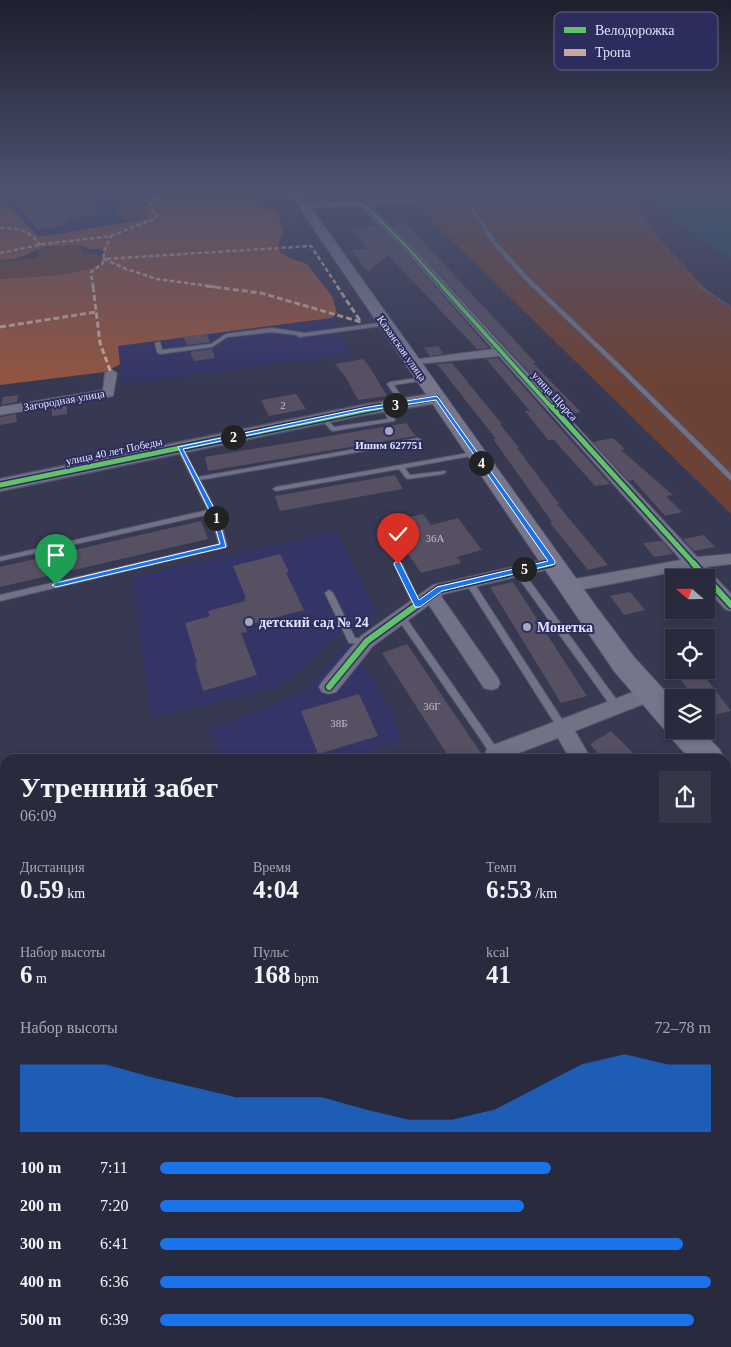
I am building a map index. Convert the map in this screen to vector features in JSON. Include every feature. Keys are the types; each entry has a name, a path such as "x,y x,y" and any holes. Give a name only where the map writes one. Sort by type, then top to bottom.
{"main road":[{"name":"Казанская улица","path":"338,254 474,454 624,664 665,711"},
{"path":"690,739 704,754"}],"street":[{"name":"улица Щорса","path":"413,254 731,605"},
{"path":"418,371 500,352"},
{"name":"Загородная улица","path":"0,411 109,393 111,373"},
{"name":"улица 40 лет Победы","path":"0,486 323,418 390,399 437,398"},
{"path":"569,586 693,563 731,559"},
{"path":"328,687 367,641 440,589 552,563"},
{"path":"424,600 491,683"},
{"path":"495,753 649,694"},
{"path":"562,727 578,754"}],"lane":[{"path":"504,254 529,281 731,478"},
{"path":"291,336 386,324"},
{"path":"158,343 160,352 212,345 226,336 272,330 304,334"},
{"path":"390,399 390,384 418,371"},
{"path":"196,479 418,440"},
{"path":"0,598 224,545 212,511 180,448"},
{"path":"276,489 474,454"},
{"path":"401,467 408,477 443,472"},
{"path":"0,559 212,511"},
{"path":"398,564 424,600"},
{"path":"518,571 616,706"},
{"path":"469,582 562,727"},
{"path":"329,593 352,641 367,641"},
{"path":"401,617 495,753"}],"path":[{"path":"668,254 698,285 731,307"}],"shaded area":[{"path":"0,254 28,254 16,259 0,260"},
{"path":"38,254 91,254 101,255 104,259 103,263 82,271 0,279 0,262 38,258"},
{"path":"104,254 283,254 307,264 332,296 337,313 331,318 118,346 120,364 105,372 0,385 0,279 82,271 103,263"},
{"path":"466,254 674,254 712,296 731,308 731,514"},
{"path":"331,318 351,354 123,384 117,346"},
{"name":"детский сад № 24","path":"337,531 378,615 344,630 282,686 150,718 132,577"},
{"path":"349,641 387,703 403,741 358,754 218,754 210,729 305,691"}],"building":[{"path":"354,254 407,254 489,348 477,349 388,255 368,272"},
{"path":"420,254 434,254 536,363 533,363 581,412 569,415"},
{"path":"207,334 210,342 187,345 183,337"},
{"path":"438,346 444,354 430,356 424,348"},
{"path":"212,349 215,358 194,361 190,352"},
{"path":"498,358 610,484 595,486 554,440 548,440 525,411 530,411 486,359"},
{"path":"363,359 387,396 358,400 346,378 335,364"},
{"path":"452,363 502,424 500,424 559,504 557,504 608,565 588,570 550,523 552,522 493,439 496,439 437,364"},
{"path":"296,394 306,409 269,416 261,400"},
{"path":"18,395 17,402 1,405 3,397"},
{"path":"67,406 67,414 52,416 52,408"},
{"path":"16,414 17,422 0,425 0,417"},
{"path":"406,423 416,436 208,471 205,457"},
{"path":"613,438 625,449 621,450 673,495 666,496 682,512 665,516 633,480 629,481 593,442"},
{"path":"395,475 403,489 280,511 275,496"},
{"path":"423,514 431,525 458,518 482,550 457,557 461,563 421,573 387,522"},
{"path":"201,521 208,539 0,587 0,567"},
{"path":"704,535 715,547 694,551 683,539"},
{"path":"663,542 673,554 654,557 643,543"},
{"path":"280,554 289,572 286,573 304,610 245,626 247,632 241,633 257,675 203,691 185,623 210,616 208,611 245,601 244,599 246,598 233,566"},
{"path":"513,582 587,696 561,703 490,587"},
{"path":"630,592 645,610 624,615 610,596"},
{"path":"407,644 482,754 447,754 382,653"},
{"path":"680,679 707,679 714,689 688,689"},
{"path":"715,690 731,711 715,715"},
{"path":"359,694 378,736 318,754 301,711"},
{"path":"611,731 634,754 599,754 590,744"}],"marked path":[{"path":"104,254 103,263 91,272 100,343 111,373"},
{"path":"186,254 104,259 126,269 157,279 261,293 361,322 316,254"},
{"path":"0,327 96,312"}],"cycle path":[{"path":"413,254 731,605"},
{"path":"0,485 363,410 437,398"},
{"path":"329,687 367,641 439,589 552,563"}],"place":[{"name":"Ишим 627751","path":"389,431"},
{"name":"детский сад № 24","path":"249,622"},
{"name":"Монетка","path":"527,627"}],"route":[{"path":"56,585 224,545 215,516 180,448 363,410 437,398 474,454 552,563 440,589 417,605 398,564"}]}
